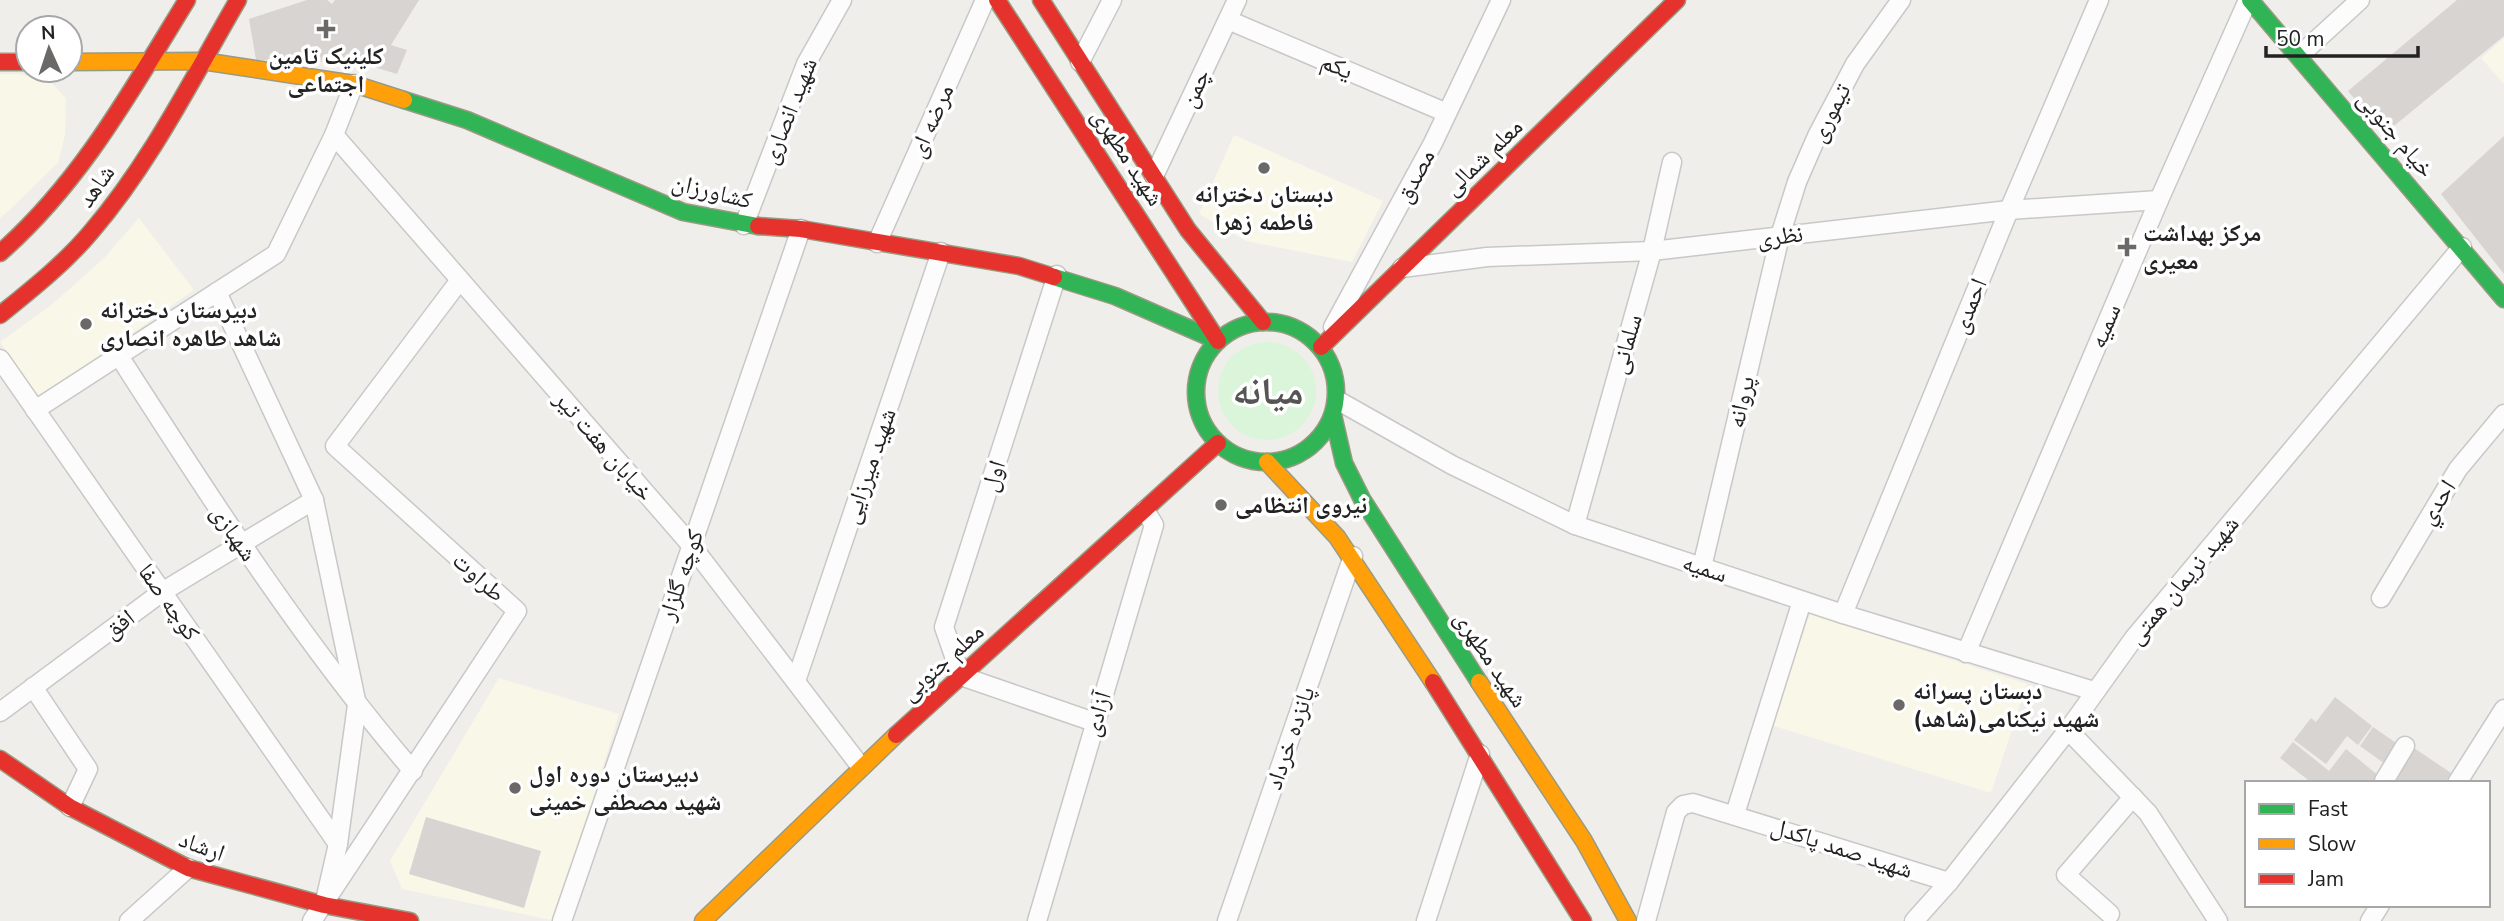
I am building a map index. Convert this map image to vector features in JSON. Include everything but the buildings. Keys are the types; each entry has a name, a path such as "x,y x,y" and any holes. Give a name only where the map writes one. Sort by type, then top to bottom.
{"main road":[{"name":"شاهد","path":"0,253 28,231 96,149 187,0"},
{"name":"شاهد","path":"0,315 52,272 91,232 127,183 238,0"},
{"name":"شهید مطهری","path":"998,0 1218,341"},
{"name":"شهید مطهری","path":"1041,0 1214,266 1263,322"},
{"name":"معلم شمالی","path":"1321,348 1677,0"},
{"name":"خیام جنوبی","path":"2249,0 2300,55 2504,299"},
{"name":"کشاورزان","path":"148,61 202,61 354,84 467,120 683,212 744,225 801,229 941,252 1057,275 1115,296 1218,341"},
{"path":"84,62 148,61"},
{"path":"1263,322 1295,327 1321,348 1334,373 1335,407 1323,434 1307,449 1288,459 1267,462 1233,454 1218,443 1204,425 1196,404 1196,381 1204,359 1218,341 1239,327 1263,322"},
{"name":"شهید مطهری","path":"1335,407 1344,463 1362,499 1408,575 1584,841 1628,921"},
{"name":"معلم جنوبی","path":"703,921 861,767 1218,443"},
{"path":"1267,462 1298,489 1353,556 1542,850 1583,921"},
{"name":"ارشاد","path":"0,759 70,807 188,868 376,918 410,921"}],"street":[{"name":"شهید انصاری","path":"744,225 806,64 842,0"},
{"name":"مرضه ای","path":"877,243 985,0"},
{"path":"1080,62 1112,0"},
{"name":"چمن","path":"1154,176 1237,0"},
{"name":"مصدق","path":"1321,348 1373,257 1501,0"},
{"name":"تیموری","path":"1780,236 1797,182 1817,136 1855,64 1900,0"},
{"name":"احمدی","path":"1843,614 2009,210 2099,0"},
{"name":"سميه","path":"1966,653 2159,200 2249,0"},
{"path":"2300,55 2360,0"},
{"name":"یکم","path":"1228,20 1447,113"},
{"path":"35,410 276,254 334,135 354,84"},
{"name":"خیابان هفت تیر","path":"334,135 691,545 861,767"},
{"name":"سلمانی","path":"1575,525 1652,251 1672,162"},
{"name":"نظری","path":"1402,268 1487,257 1652,251 2009,210 2159,200"},
{"name":"کوچه گلزار","path":"562,921 801,229"},
{"name":"پروانه","path":"1702,567 1780,236"},
{"name":"شهید نریمان همتی","path":"1914,921 1949,882 2068,730 2094,691 2354,373 2462,247"},
{"name":"شهید میرزایی","path":"796,681 941,252"},
{"name":"اول","path":"961,676 944,627 1057,275"},
{"name":"طراوت","path":"312,921 517,611 335,446 460,280"},
{"path":"217,292 314,500 357,705 338,844 324,905"},
{"name":"شهبازی","path":"119,356 239,543 357,705 413,771"},
{"name":"کوچه صفا","path":"0,359 338,844"},
{"name":"سمیه","path":"1335,407 1575,525 1802,601 2094,691"},
{"name":"احدي","path":"2381,598 2458,469 2504,414"},
{"name":"افق","path":"0,712 162,592 314,500"},
{"name":"آزادی","path":"1038,921 1154,524 1145,510"},
{"name":"پانزده خرداد","path":"1227,921 1353,556"},
{"path":"1735,814 1802,601"},
{"path":"961,676 1094,723"},
{"path":"33,687 88,769 70,807"},
{"path":"2458,781 2504,709"},
{"path":"2068,730 2148,814 2218,921"},
{"path":"2384,781 2405,746"},
{"path":"1426,921 1480,754"},
{"path":"2110,914 2066,875 2133,797"},
{"name":"شهید صمد پاکدل","path":"1646,921 1676,812 1684,805 1693,803 1949,882"},
{"path":"130,921 188,868"}],"shaded area":[{"path":"2504,38 2504,84 2481,58"},
{"path":"0,74 14,74 14,84 53,84 66,98 65,135 58,163 0,219"},
{"name":"دبستان دخترانه فاطمه زهرا","path":"1234,135 1383,201 1352,262 1246,241 1199,214"},
{"name":"دبیرستان دخترانه شاهد طاهره انصاری","path":"139,218 194,290 38,400 0,342 50,306 104,258"},
{"name":"دبستان پسرانه شهید نیکنامی(شاهد)","path":"1810,614 2027,684 1991,793 1771,725"},
{"name":"دبیرستان دوره اول شهید مصطفی خمینی","path":"499,678 619,714 556,921 402,889 390,861"}],"green space":[{"path":"1267,342 1286,346 1302,356 1312,372 1316,391 1312,410 1302,426 1286,436 1267,440 1248,436 1232,426 1222,410 1218,391 1222,372 1232,356 1248,346"}],"traffic: fast":[{"path":"2250,0 2504,299"},
{"path":"404,100 467,120 683,212 758,226"},
{"path":"1054,277 1115,296 1218,341"},
{"path":"1266,322 1293,327 1316,342 1331,365 1336,392 1331,419 1316,442 1293,457 1266,462 1239,457 1216,442 1201,419 1196,392 1201,365 1216,342 1239,327 1266,322"},
{"path":"1333,415 1344,463 1362,499 1479,682"}],"traffic: slow":[{"path":"84,62 202,61 354,84 404,100"},
{"path":"1267,462 1337,537 1433,682"},
{"path":"1479,682 1584,841 1628,921"},
{"path":"703,921 896,735"}],"traffic: jam":[{"path":"0,253 56,196 80,166 125,101 187,0"},
{"path":"0,315 70,254 113,205 152,149 238,0"},
{"path":"997,0 1218,341"},
{"path":"1041,0 1188,230 1263,322"},
{"path":"1321,347 1677,0"},
{"path":"0,62 14,62"},
{"path":"758,226 801,229 1019,266 1054,277"},
{"path":"896,735 1218,443"},
{"path":"1433,682 1583,921"},
{"path":"0,759 70,807 188,868 324,905 410,921"}],"place":[{"name":"کلینیک تامین اجتماعی","path":"326,29"},
{"name":"دبستان دخترانه فاطمه زهرا","path":"1264,168"},
{"name":"مرکز بهداشت معیری","path":"2127,247"},
{"name":"دبیرستان دخترانه شاهد طاهره انصاری","path":"86,324"},
{"name":"نیروی انتظامی","path":"1221,505"},
{"name":"دبستان پسرانه شهید نیکنامی(شاهد)","path":"1899,705"},
{"name":"دبیرستان دوره اول شهید مصطفی خمینی","path":"515,788"}],"district":[{"name":"میانه","path":"1268,391"}]}
